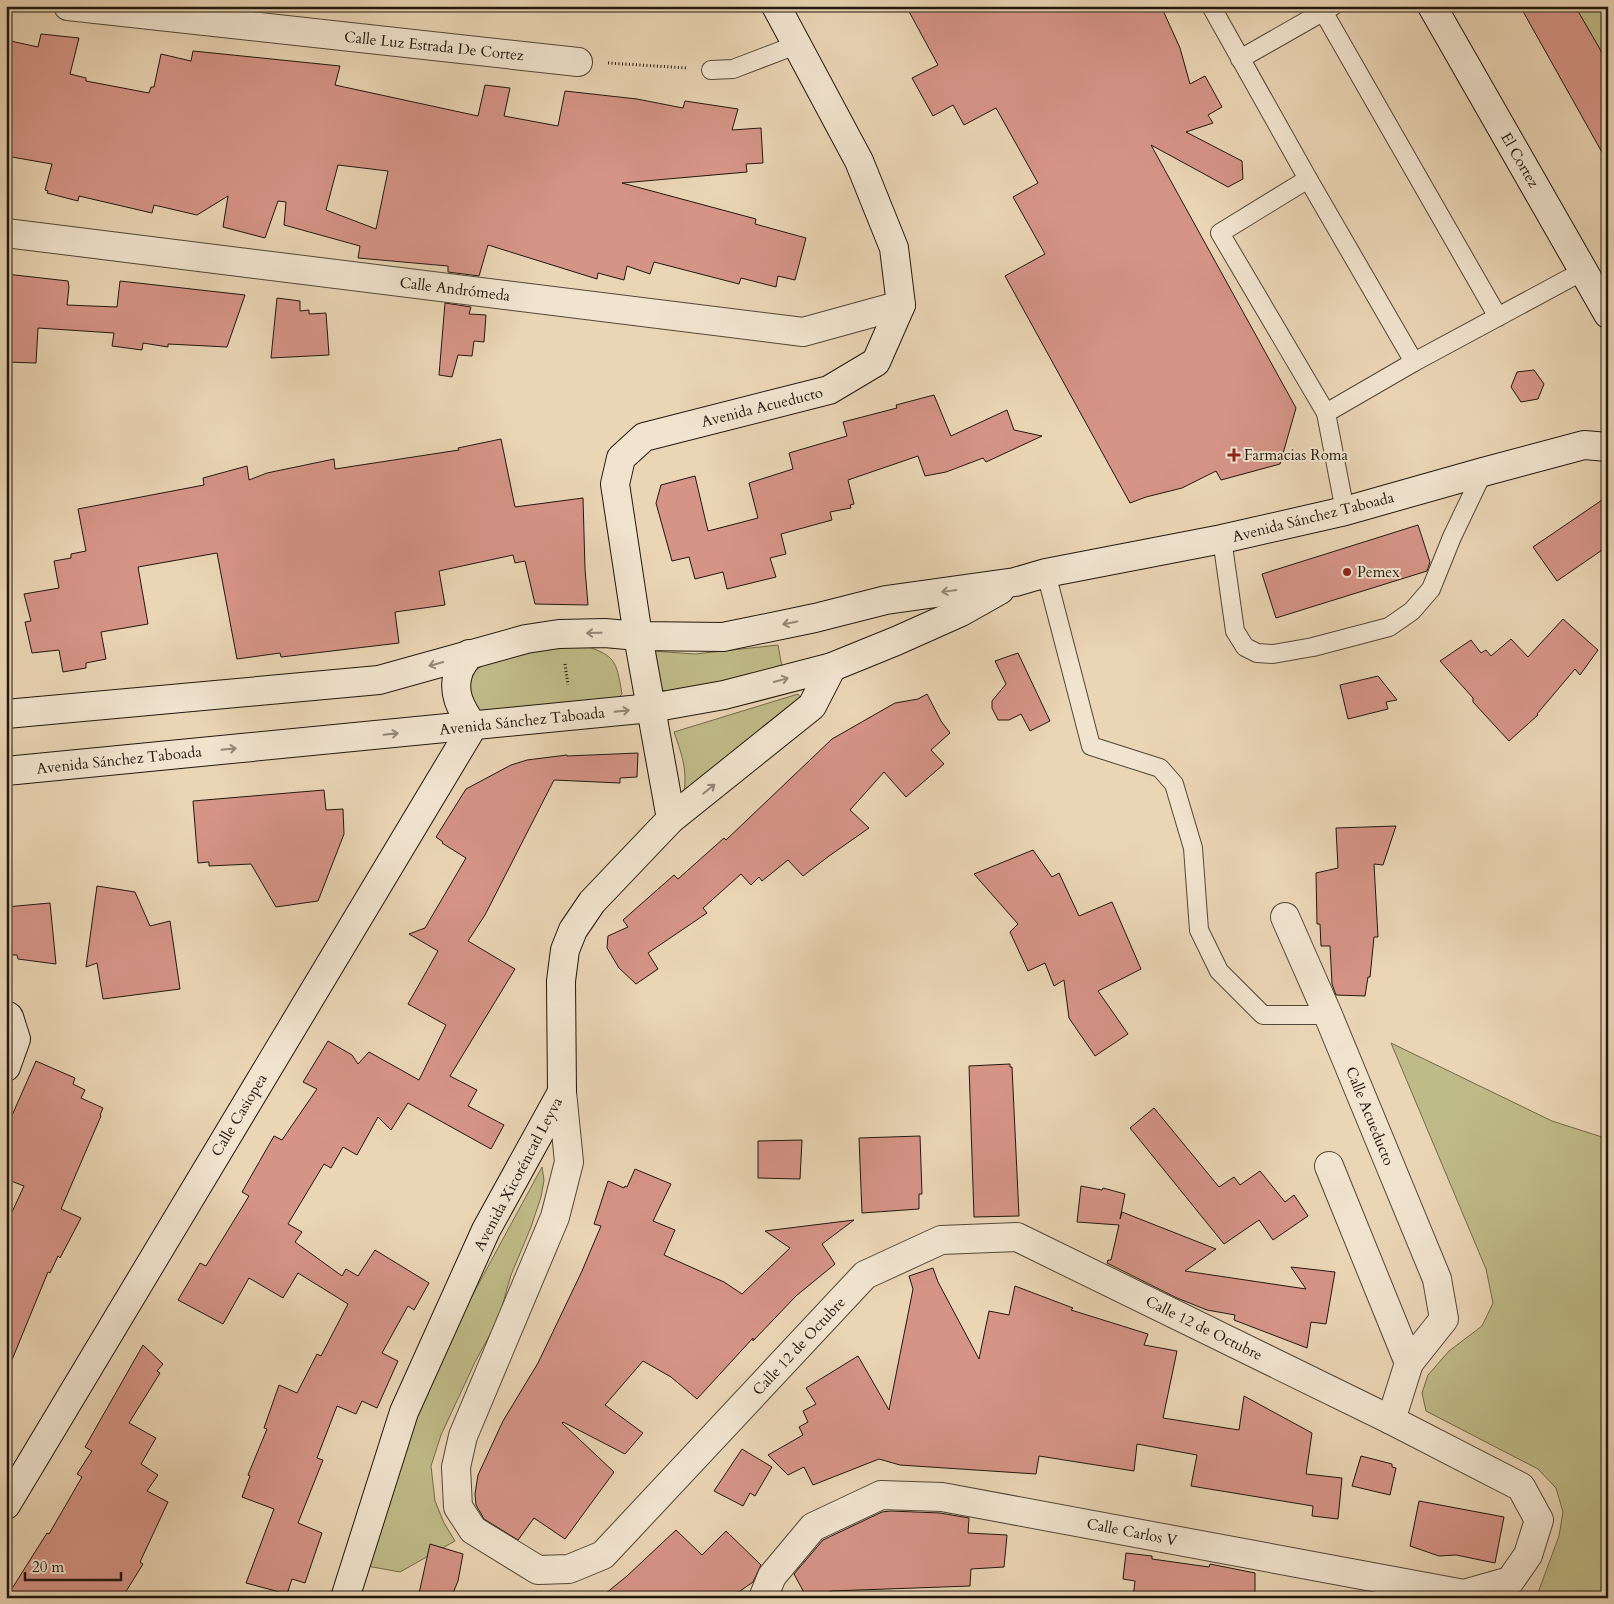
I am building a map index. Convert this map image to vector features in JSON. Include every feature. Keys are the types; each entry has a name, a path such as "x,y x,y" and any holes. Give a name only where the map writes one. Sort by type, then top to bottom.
{"street":[{"name":"Calle Luz Estrada De Cortez","path":"68,6 578,62"},
{"path":"776,6 859,161 894,248 901,305"},
{"name":"El Cortez","path":"1432,6 1608,314"},
{"name":"Calle Andrómeda","path":"6,233 803,332 901,305"},
{"name":"Avenida Acueducto","path":"651,708 615,484 621,458 644,437 829,390 876,362 901,305"},
{"name":"Avenida Sánchez Taboada","path":"6,714 379,680 526,639 559,634 605,633 638,636 723,637 815,618 886,600 1015,582 1046,573 1222,539 1345,511 1584,444 1608,447"},
{"name":"Avenida Sánchez Taboada","path":"6,771 651,708 724,695 832,667 896,642 961,612 1015,582"},
{"path":"469,654 459,671 456,690 461,710 472,726"},
{"name":"Avenida Xicoténcatl Leyva","path":"346,1598 404,1412 486,1230 562,1092 561,980 565,950 573,930 592,902 671,819 812,706 832,667"},
{"path":"651,708 671,819"},
{"name":"Calle Casiopea","path":"6,1505 472,726"},
{"name":"Calle Acueducto","path":"1285,917 1328,1015 1437,1279 1444,1320 1409,1363"},
{"path":"6,1015 9,1016 16,1039 6,1067"},
{"name":"Calle 12 de Octubre","path":"562,1092 568,1162 556,1217 462,1436 456,1467 458,1507 473,1530 538,1570 569,1569 603,1555 866,1275 941,1240 1017,1237 1391,1420 1521,1487 1539,1520 1528,1555"},
{"path":"1330,1166 1409,1363 1391,1420"},
{"name":"Calle Carlos V","path":"763,1598 772,1576 813,1527 880,1495 942,1497 1464,1594 1510,1581 1528,1555"}],"lane":[{"path":"1211,6 1414,362"},
{"path":"1240,59 1325,8 1498,317"},
{"path":"711,70 733,69 796,45"},
{"path":"1308,179 1220,233 1326,413 1345,511"},
{"path":"1326,413 1414,362 1583,271"},
{"path":"1222,539 1235,630 1245,647 1257,653 1273,654 1389,628 1412,611 1430,589 1483,472"},
{"path":"1046,573 1090,746 1160,768 1174,784 1193,848 1199,930 1219,971 1263,1014 1328,1015"}],"path":[{"path":"578,62 711,70"},
{"path":"559,634 574,716"}],"shaded area":[{"path":"1563,6 1608,6 1608,82"},
{"path":"583,645 608,656 613,661 616,666 622,694 617,699 477,712 470,695 470,682 475,671 497,654"},
{"path":"778,645 782,667 748,678 671,692 662,690 649,654 653,651 695,654"},
{"path":"798,694 801,698 683,799 684,765 674,732"},
{"path":"1391,1043 1552,1121 1608,1139 1608,1598 1536,1598 1559,1536 1563,1512 1556,1488 1538,1469 1426,1411 1422,1393 1428,1375 1449,1351 1482,1326 1493,1303 1486,1269"},
{"path":"542,1167 544,1180 541,1197 511,1275 498,1320 475,1362 441,1435 431,1466 435,1501 444,1523 455,1541 400,1572 367,1566 409,1436 453,1331"}],"building":[{"path":"906,6 1161,6 1180,48 1190,84 1205,76 1222,107 1208,115 1213,123 1186,132 1242,161 1243,179 1228,187 1151,145 1296,408 1280,464 1221,480 1216,471 1182,488 1130,503 1005,276 1045,254 1013,197 1038,183 996,108 964,125 953,105 933,116 912,78 938,65"},
{"path":"1520,6 1575,6 1608,63 1608,163"},
{"path":"41,34 79,38 70,74 86,78 86,81 149,93 151,87 154,87 161,54 191,61 193,51 340,66 335,85 478,116 485,85 510,88 504,116 558,126 565,91 637,99 683,108 685,101 738,109 732,130 761,128 763,163 746,164 747,172 622,183 756,219 755,224 806,238 795,280 778,276 776,287 741,278 739,284 654,262 650,274 627,266 624,280 598,273 597,279 488,245 479,276 448,272 448,266 358,258 360,246 284,225 286,202 278,201 265,238 223,227 228,196 197,215 154,205 152,213 79,196 78,201 47,193 48,191 45,190 52,164 6,156 6,40 38,47","holes":["338,165 388,171 376,229 326,210"]},
{"path":"6,274 68,281 67,305 117,307 120,281 245,295 227,347 168,344 168,347 143,343 142,350 112,346 114,333 38,328 36,363 6,362"},
{"path":"277,298 300,301 300,311 309,310 309,314 326,313 329,355 271,358"},
{"path":"445,303 471,307 469,314 486,315 484,342 474,341 472,356 458,355 452,377 439,375"},
{"path":"1534,370 1544,384 1538,399 1521,402 1511,387 1517,372"},
{"path":"934,395 951,436 1007,410 1014,430 1042,436 986,462 983,458 946,472 925,476 918,456 848,480 854,504 850,505 851,508 830,512 832,520 781,534 786,554 770,558 776,577 727,589 723,572 695,579 689,557 672,561 656,503 661,485 695,476 708,531 758,518 749,483 793,469 789,453 847,436 843,422 897,408 896,405"},
{"path":"501,439 515,507 583,498 588,605 535,604 525,561 515,563 513,555 439,571 445,605 395,612 399,643 281,657 280,653 237,659 217,553 138,567 148,624 101,632 106,659 86,663 86,668 63,672 59,650 32,653 25,622 31,621 24,594 59,588 54,561 71,558 71,554 86,551 78,509 204,485 203,478 247,466 249,480 267,473 334,459 335,469 459,450 458,448"},
{"path":"1608,496 1608,546 1557,581 1533,547"},
{"name":"Pemex","path":"1418,525 1430,562 1427,571 1276,618 1262,574"},
{"path":"1563,619 1598,650 1580,675 1575,669 1538,715 1509,741 1473,702 1473,698 1440,661 1471,640 1481,653 1486,650 1491,656 1511,639 1528,657"},
{"path":"1018,653 1050,721 1030,731 1021,714 1009,720 998,720 992,708 992,701 1006,684 995,661"},
{"path":"1378,676 1397,700 1386,702 1388,709 1348,719 1340,685"},
{"path":"927,694 941,721 950,733 931,750 944,764 906,797 884,772 850,810 869,828 803,876 788,860 762,881 759,877 751,885 741,874 703,908 707,913 648,953 658,969 636,984 619,968 607,948 608,936 628,927 623,920 674,875 678,879 724,838 726,840 832,739 895,703 918,699"},
{"path":"638,753 637,777 620,778 620,783 554,780 485,915 468,941 515,969 450,1076 477,1090 468,1106 504,1125 491,1149 408,1103 391,1130 378,1117 357,1155 343,1147 331,1168 324,1164 288,1224 302,1232 295,1242 342,1276 346,1269 358,1276 375,1250 429,1283 414,1310 408,1306 382,1353 398,1361 377,1408 362,1401 356,1414 337,1406 317,1458 323,1460 298,1523 322,1533 305,1583 292,1579 287,1594 246,1583 274,1509 242,1497 250,1476 248,1475 267,1429 264,1428 279,1385 297,1393 317,1354 321,1356 348,1304 298,1273 283,1298 249,1278 223,1324 178,1300 200,1263 206,1266 249,1196 242,1192 274,1136 282,1140 317,1089 303,1082 328,1041 352,1055 358,1064 369,1052 419,1080 446,1025 408,1004 438,951 409,934 425,928 466,858 436,837 466,789 511,765 527,760 567,755"},
{"path":"324,790 326,810 343,809 344,834 318,901 276,907 251,864 209,866 209,862 198,863 193,801"},
{"path":"1396,826 1383,865 1374,864 1378,937 1374,937 1370,977 1368,977 1365,996 1336,995 1332,984 1330,946 1321,946 1320,924 1317,924 1316,873 1338,868 1336,828"},
{"path":"1033,850 1052,877 1059,873 1079,916 1112,902 1141,969 1098,991 1128,1034 1095,1056 1069,1018 1064,980 1054,986 1045,963 1028,971 1010,932 1018,924 974,874"},
{"path":"97,886 135,892 150,926 170,921 180,989 103,999 97,963 86,967"},
{"path":"50,903 56,964 18,959 17,955 6,955 6,907"},
{"path":"36,1061 75,1078 73,1084 85,1090 81,1098 103,1108 61,1209 81,1218 60,1258 58,1256 50,1273 48,1272 7,1372 6,1225 24,1186 6,1179 6,1129"},
{"path":"1010,1064 1010,1067 1012,1067 1019,1216 974,1217 969,1066"},
{"path":"1154,1108 1219,1187 1234,1177 1240,1185 1260,1171 1285,1202 1294,1195 1308,1216 1273,1240 1259,1220 1224,1244 1130,1128"},
{"path":"920,1136 922,1194 919,1194 919,1209 862,1213 859,1138"},
{"path":"802,1140 800,1179 758,1178 758,1141"},
{"path":"635,1169 671,1184 653,1221 675,1230 664,1255 724,1282 742,1294 790,1248 765,1231 854,1220 822,1244 835,1264 796,1296 753,1341 753,1338 697,1399 671,1377 643,1361 605,1405 643,1433 625,1454 563,1422 614,1472 565,1539 534,1518 518,1540 484,1519 476,1505 475,1494 478,1475 503,1421 538,1363 582,1271 601,1226 594,1224 608,1181 624,1188 625,1186 627,1187"},
{"path":"1081,1186 1102,1190 1103,1188 1125,1194 1120,1219 1122,1212 1216,1249 1185,1271 1306,1289 1291,1267 1335,1272 1326,1324 1311,1322 1307,1348 1234,1320 1235,1315 1207,1310 1177,1298 1107,1263 1108,1260 1111,1260 1119,1225 1077,1222"},
{"path":"933,1268 938,1282 979,1359 989,1311 1009,1315 1015,1286 1073,1308 1071,1310 1148,1334 1144,1345 1177,1351 1163,1418 1239,1430 1244,1396 1312,1433 1306,1474 1342,1478 1338,1519 1312,1516 1313,1506 1191,1486 1197,1455 1137,1444 1134,1471 1039,1456 1036,1474 900,1465 879,1459 813,1485 804,1467 788,1475 768,1455 803,1435 799,1427 808,1422 803,1411 816,1404 806,1388 858,1356 889,1410 913,1289 909,1276"},
{"path":"143,1345 163,1364 157,1371 160,1373 129,1423 156,1438 141,1464 158,1475 147,1491 168,1502 140,1562 143,1564 122,1598 6,1598 47,1533 49,1534 82,1477 77,1474 92,1451 85,1447"},
{"path":"742,1449 772,1467 755,1496 750,1493 743,1506 714,1491"},
{"path":"1361,1456 1392,1464 1392,1467 1396,1468 1390,1495 1352,1486"},
{"path":"1419,1501 1504,1517 1495,1563 1456,1555 1439,1556 1410,1546"},
{"path":"882,1512 940,1513 969,1518 968,1533 1007,1535 1004,1567 971,1569 970,1586 831,1591 819,1598 807,1598 794,1574 823,1540"},
{"path":"676,1530 702,1555 726,1531 761,1565 753,1582 730,1598 600,1598 627,1576"},
{"path":"430,1544 463,1554 458,1581 451,1598 418,1598"},
{"path":"1126,1553 1152,1556 1152,1559 1209,1567 1210,1564 1255,1573 1255,1598 1133,1598 1135,1581 1123,1579"}],"place":[{"name":"Farmacias Roma","path":"1234,455"},
{"name":"Pemex","path":"1347,572"}]}
